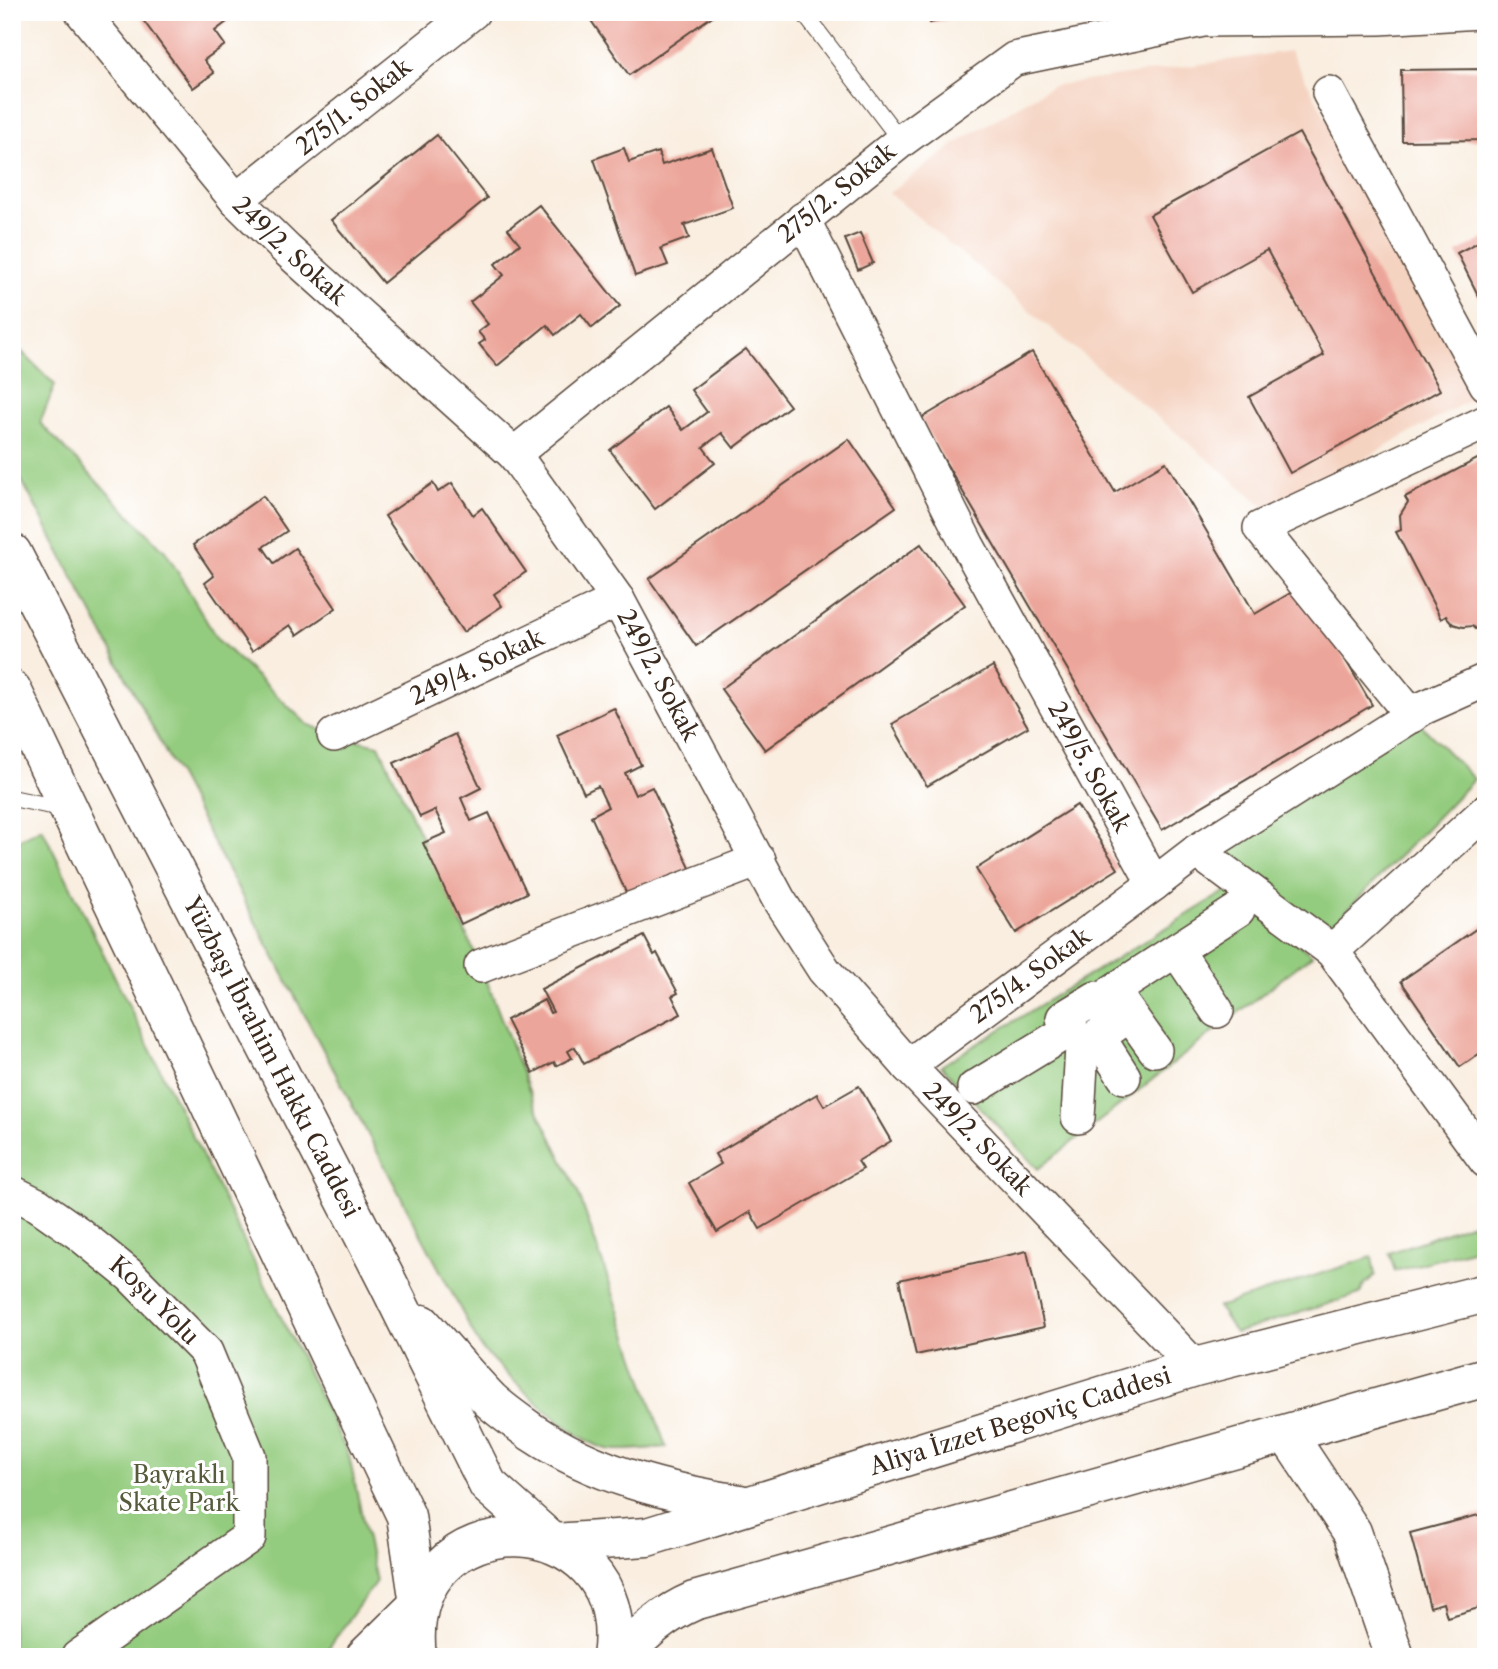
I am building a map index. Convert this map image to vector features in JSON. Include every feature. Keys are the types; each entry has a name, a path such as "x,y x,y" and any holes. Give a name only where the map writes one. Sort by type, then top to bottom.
{"main road":[{"name":"Yüzbaşı İbrahim Hakkı Caddesi","path":"12,553 388,1283 488,1485 553,1543"},
{"path":"12,690 406,1516 419,1604"},
{"path":"388,1283 492,1401 556,1448 594,1467 632,1481 691,1496 749,1505"},
{"name":"Aliya İzzet Begoviç Caddesi","path":"553,1543 648,1537 1195,1367 1486,1293"},
{"path":"620,1657 658,1620 694,1601 1486,1377"},
{"path":"1287,1434 1352,1532 1395,1657"},
{"path":"416,1657 414,1633 419,1604 434,1574 458,1552 488,1538 521,1535 553,1543 578,1559 598,1580 610,1607 615,1636 612,1657"},
{"path":"365,1657 419,1604"}],"street":[{"name":"249/2. Sokak","path":"82,12 236,200 286,250 514,454 618,600 779,900 824,970 908,1066 1195,1367"},
{"name":"275/1. Sokak","path":"236,200 473,12"},
{"name":"275/2. Sokak","path":"514,454 901,141 1013,59 1208,15 1380,18 1480,12"},
{"path":"1329,93 1486,384"},
{"name":"249/5. Sokak","path":"803,219 968,546 1154,884"},
{"path":"1412,716 1261,528 1486,422"},
{"name":"249/4. Sokak","path":"334,735 618,600"},
{"path":"1154,884 1196,851 1423,708 1486,680"},
{"path":"1332,951 1486,811"},
{"path":"1196,851 1332,951 1486,1161"},
{"path":"481,966 759,860"},
{"name":"275/4. Sokak","path":"908,1066 1154,884"},
{"path":"974,1088 1089,1018 1114,991 1161,956 1238,910"},
{"path":"1161,956 1217,1011"},
{"path":"1089,1018 1155,1050"},
{"path":"1089,1018 1124,1077"},
{"path":"1078,1117 1089,1018"},
{"name":"Koşu Yolu","path":"12,1192 48,1212 131,1276 206,1352 249,1456 249,1536 78,1657"}],"lane":[{"path":"803,12 901,141"},
{"path":"12,798 69,809"}],"shaded area":[{"path":"1290,51 1477,396 1270,511 889,193 964,138 1052,86"}],"green space":[{"path":"12,342 55,385 40,423 166,552 217,639 307,724 334,735 379,745 481,966 533,1101 577,1189 666,1447 613,1450 592,1443 541,1406 481,1348 12,462"},
{"path":"1412,716 1474,779 1327,931 1219,848"},
{"name":"Bayraklı Skate Park","path":"42,828 349,1456 376,1581 322,1657 12,1657 12,843"},
{"path":"1228,890 1312,955 1038,1169 941,1066"},
{"path":"1486,1218 1486,1246 1395,1271 1389,1253"},
{"path":"1372,1257 1375,1275 1364,1285 1360,1294 1235,1333 1218,1307"}],"building":[{"path":"137,12 240,12 215,31 225,45 204,60 214,73 193,88"},
{"path":"585,12 718,12 629,75"},
{"path":"928,12 975,12 975,13 930,23"},
{"path":"1486,69 1486,140 1402,141 1401,70"},
{"path":"1299,133 1440,390 1290,473 1249,397 1324,355 1267,250 1192,292 1150,215"},
{"path":"437,135 487,198 383,283 331,220"},
{"path":"624,148 629,162 658,152 662,165 712,148 733,208 684,225 689,238 661,248 668,265 635,276 594,159"},
{"path":"539,205 620,306 592,328 581,314 555,335 547,325 497,366 479,344 485,340 478,332 488,324 470,302 504,275 495,264 520,244 508,229"},
{"path":"860,233 873,263 858,270 845,239"},
{"path":"1486,238 1486,311 1457,253"},
{"path":"746,349 790,406 734,448 722,433 703,447 715,463 655,509 610,450 666,407 683,430 707,412 691,390"},
{"path":"1032,352 1115,492 1166,462 1255,614 1302,586 1372,705 1162,830 920,419"},
{"path":"849,439 896,507 696,646 649,579"},
{"path":"1479,458 1486,471 1486,625 1475,629 1472,626 1453,624 1446,616 1441,619 1396,532 1401,530 1400,515 1408,502 1405,497"},
{"path":"433,483 438,492 452,483 473,515 482,508 526,572 494,594 502,606 463,632 385,516"},
{"path":"263,496 287,531 263,547 274,563 295,548 336,608 297,635 290,625 252,651 205,583 214,576 193,545"},
{"path":"921,544 965,605 765,750 721,689"},
{"path":"993,666 1028,727 927,786 892,724"},
{"path":"614,708 641,765 625,773 635,795 652,787 691,870 629,899 591,816 608,807 598,786 584,793 557,735"},
{"path":"455,734 481,788 461,798 471,821 489,813 527,893 461,924 423,843 446,833 435,810 420,817 394,763"},
{"path":"1077,805 1118,869 1016,933 976,869"},
{"path":"1486,922 1486,1049 1460,1067 1401,981"},
{"path":"644,936 654,955 657,953 678,993 672,996 681,1014 584,1064 575,1047 568,1051 572,1058 556,1066 554,1062 533,1073 506,1020 544,1000 550,1013 553,1012 541,989"},
{"path":"859,1086 891,1141 858,1161 863,1169 760,1229 750,1212 717,1232 689,1183 721,1164 715,1154 817,1094 824,1106"},
{"path":"1027,1251 1044,1327 916,1355 899,1280"},
{"path":"1486,1513 1486,1606 1447,1617 1443,1603 1430,1607 1410,1533"}]}
